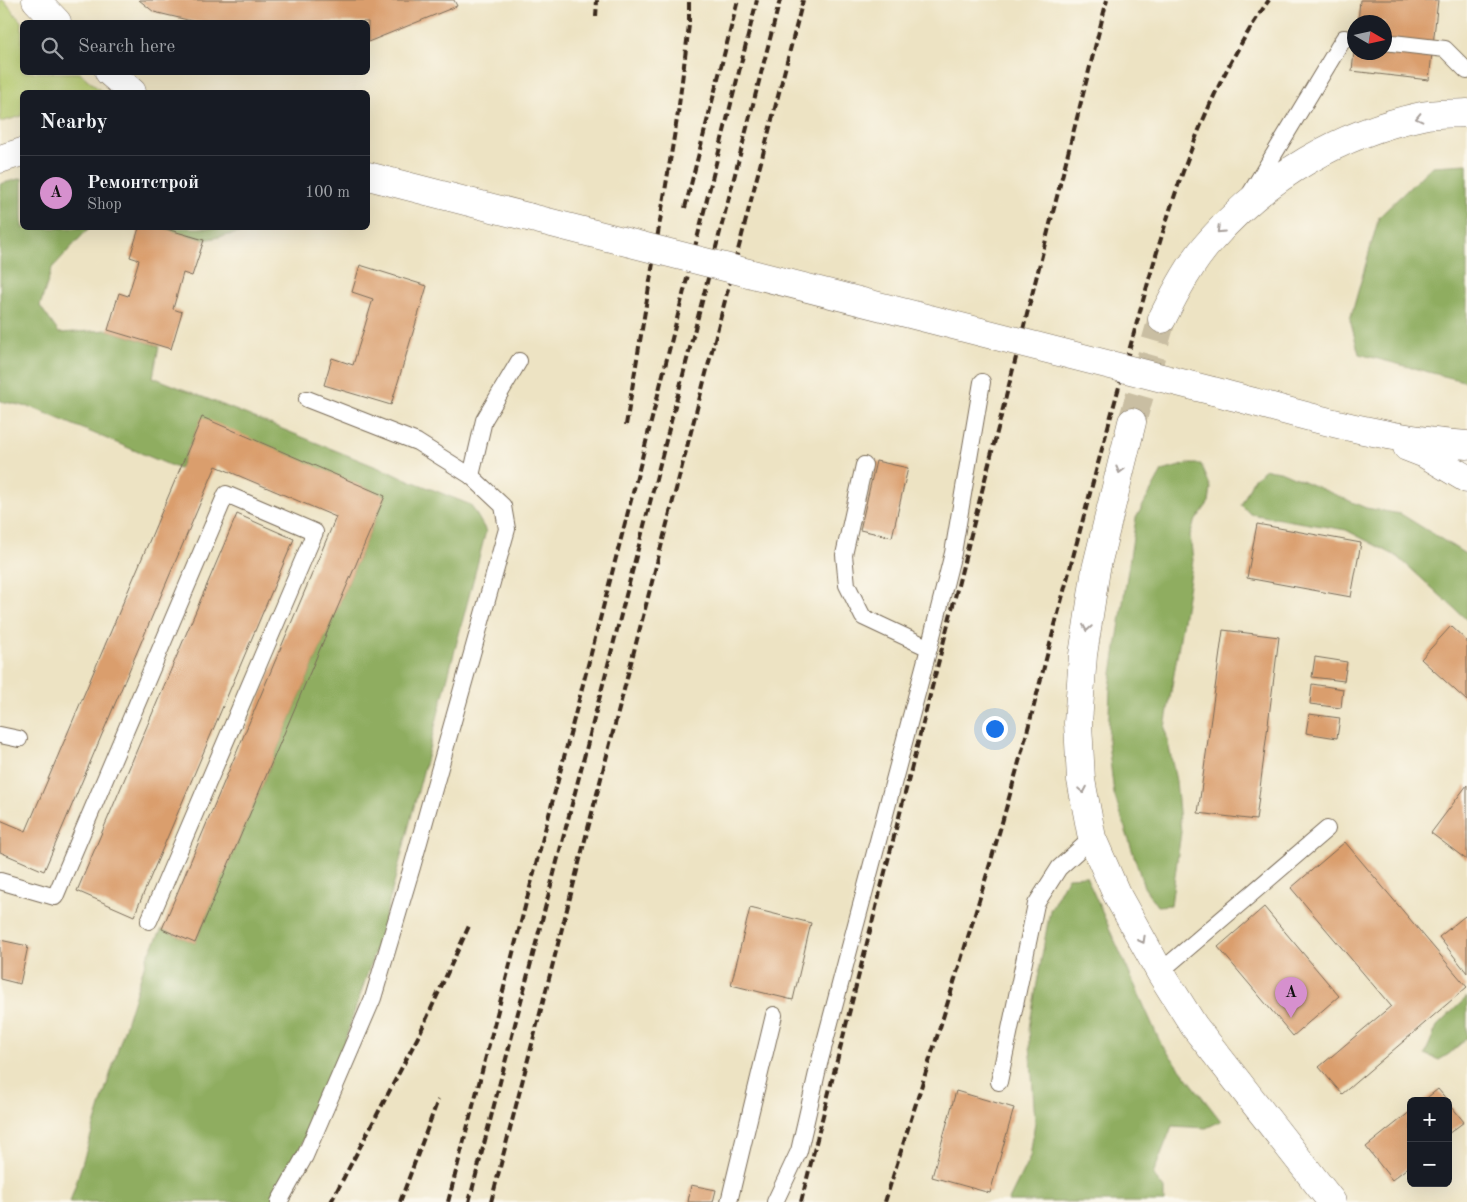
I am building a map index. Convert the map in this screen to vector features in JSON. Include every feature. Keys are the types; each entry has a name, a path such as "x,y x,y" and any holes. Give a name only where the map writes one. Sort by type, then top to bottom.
{"main road":[{"path":"36,0 55,20"},
{"path":"112,75 130,90"},
{"path":"1162,319 1183,278 1211,239 1240,211 1283,175 1344,139 1422,116 1467,113"},
{"path":"0,159 20,153"},
{"path":"370,177 1373,433 1435,443 1467,445"},
{"path":"1132,422 1096,569 1083,655 1078,732 1081,780 1092,838 1116,893 1160,972 1194,1026 1332,1202"},
{"path":"1373,433 1425,454 1467,479"}],"lane":[{"path":"1240,211 1344,38 1347,38"},
{"path":"1392,43 1446,49 1467,71"},
{"path":"471,476 484,420 519,362"},
{"path":"775,1202 799,1152 819,1064 953,553 982,382"},
{"path":"279,1202 305,1156 373,998 507,529 503,506 471,476 417,442 307,399"},
{"path":"864,465 844,555 846,585 863,617 929,648"},
{"path":"0,881 55,896 226,494 315,532 149,921"},
{"path":"0,735 19,739"},
{"path":"1160,972 1327,830"},
{"path":"998,1082 1036,904 1059,868 1092,838"},
{"path":"729,1202 774,1015"}],"green space":[{"path":"0,0 4,0 20,20 20,75 82,75 100,90 20,90 20,117 0,122"},
{"path":"1467,164 1467,382 1359,354 1350,320 1379,217 1432,166"},
{"path":"20,179 20,230 87,230 52,268 40,306 59,333 108,330 159,346 153,377 471,505 486,531 381,933 330,1085 275,1202 70,1202 147,957 162,929 195,943 385,496 202,418 179,469 33,408 0,401 0,184"},
{"path":"170,230 249,230 249,231 204,240"},
{"path":"1187,464 1201,464 1211,488 1209,502 1194,523 1190,535 1193,560 1165,728 1176,781 1181,832 1171,905 1157,906 1144,887 1114,794 1108,743 1110,687 1136,518 1162,471"},
{"path":"1266,469 1280,471 1366,508 1401,514 1467,555 1467,620 1398,557 1346,530 1250,514 1241,505 1254,478"},
{"path":"1086,876 1161,1044 1221,1121 1206,1128 1172,1126 1153,1175 1164,1189 1164,1202 1008,1202 1030,1157 1035,1122 1029,1028 1050,910 1068,877"},
{"path":"1467,997 1467,1038 1439,1060 1425,1054 1437,1026"}],"building":[{"path":"139,0 454,0 457,6 370,41 370,20 188,20 154,12"},
{"path":"1360,0 1438,0 1429,80 1352,71 1353,60 1392,60 1392,15 1359,15"},
{"path":"138,230 170,230 204,240 192,276 183,273 173,309 182,312 171,349 108,330 119,293 128,296 139,260 130,257"},
{"path":"360,265 427,286 391,405 324,385 332,358 353,365 373,299 352,292"},
{"path":"202,417 385,496 195,943 162,929 336,517 216,466 44,871 0,852 0,820 26,831"},
{"path":"876,461 908,468 892,537 860,530"},
{"path":"237,514 294,539 134,916 77,891"},
{"path":"1257,524 1361,543 1351,597 1247,578"},
{"path":"1451,626 1467,641 1467,701 1421,659"},
{"path":"1223,630 1279,637 1256,820 1198,813"},
{"path":"1315,657 1347,662 1344,681 1312,677"},
{"path":"1312,684 1343,689 1341,708 1310,704"},
{"path":"1309,714 1340,718 1337,738 1306,733"},
{"path":"1467,785 1467,860 1431,833"},
{"path":"1345,842 1467,987 1342,1094 1319,1067 1391,1006 1291,888"},
{"path":"1264,907 1339,996 1293,1036 1218,947"},
{"path":"750,908 811,923 793,1000 731,985"},
{"path":"1465,916 1467,918 1467,973 1439,937"},
{"path":"0,940 28,946 20,984 0,979"},
{"path":"1438,1089 1445,1097 1428,1097"},
{"path":"956,1091 1014,1108 990,1193 932,1177"},
{"path":"1452,1107 1464,1122 1452,1131"},
{"path":"1407,1114 1407,1168 1392,1180 1366,1147"},
{"path":"691,1185 716,1190 713,1202 688,1202"}],"tunnel":[{"path":"1132,422 1162,319"}],"railway":[{"path":"596,17 597,0"},
{"path":"626,425 678,113 689,25 689,0"},
{"path":"685,208 738,0"},
{"path":"448,1202 642,458 757,0"},
{"path":"469,1202 780,0"},
{"path":"491,1202 803,0"},
{"path":"801,1202 1107,0"},
{"path":"885,1202 1003,819 1104,441 1167,218 1200,128 1220,84 1243,41 1269,0"},
{"path":"331,1202 419,1035 469,926"},
{"path":"400,1202 438,1100"}],"place":[{"name":"Ремонтстрой","path":"1291,1018"}]}
